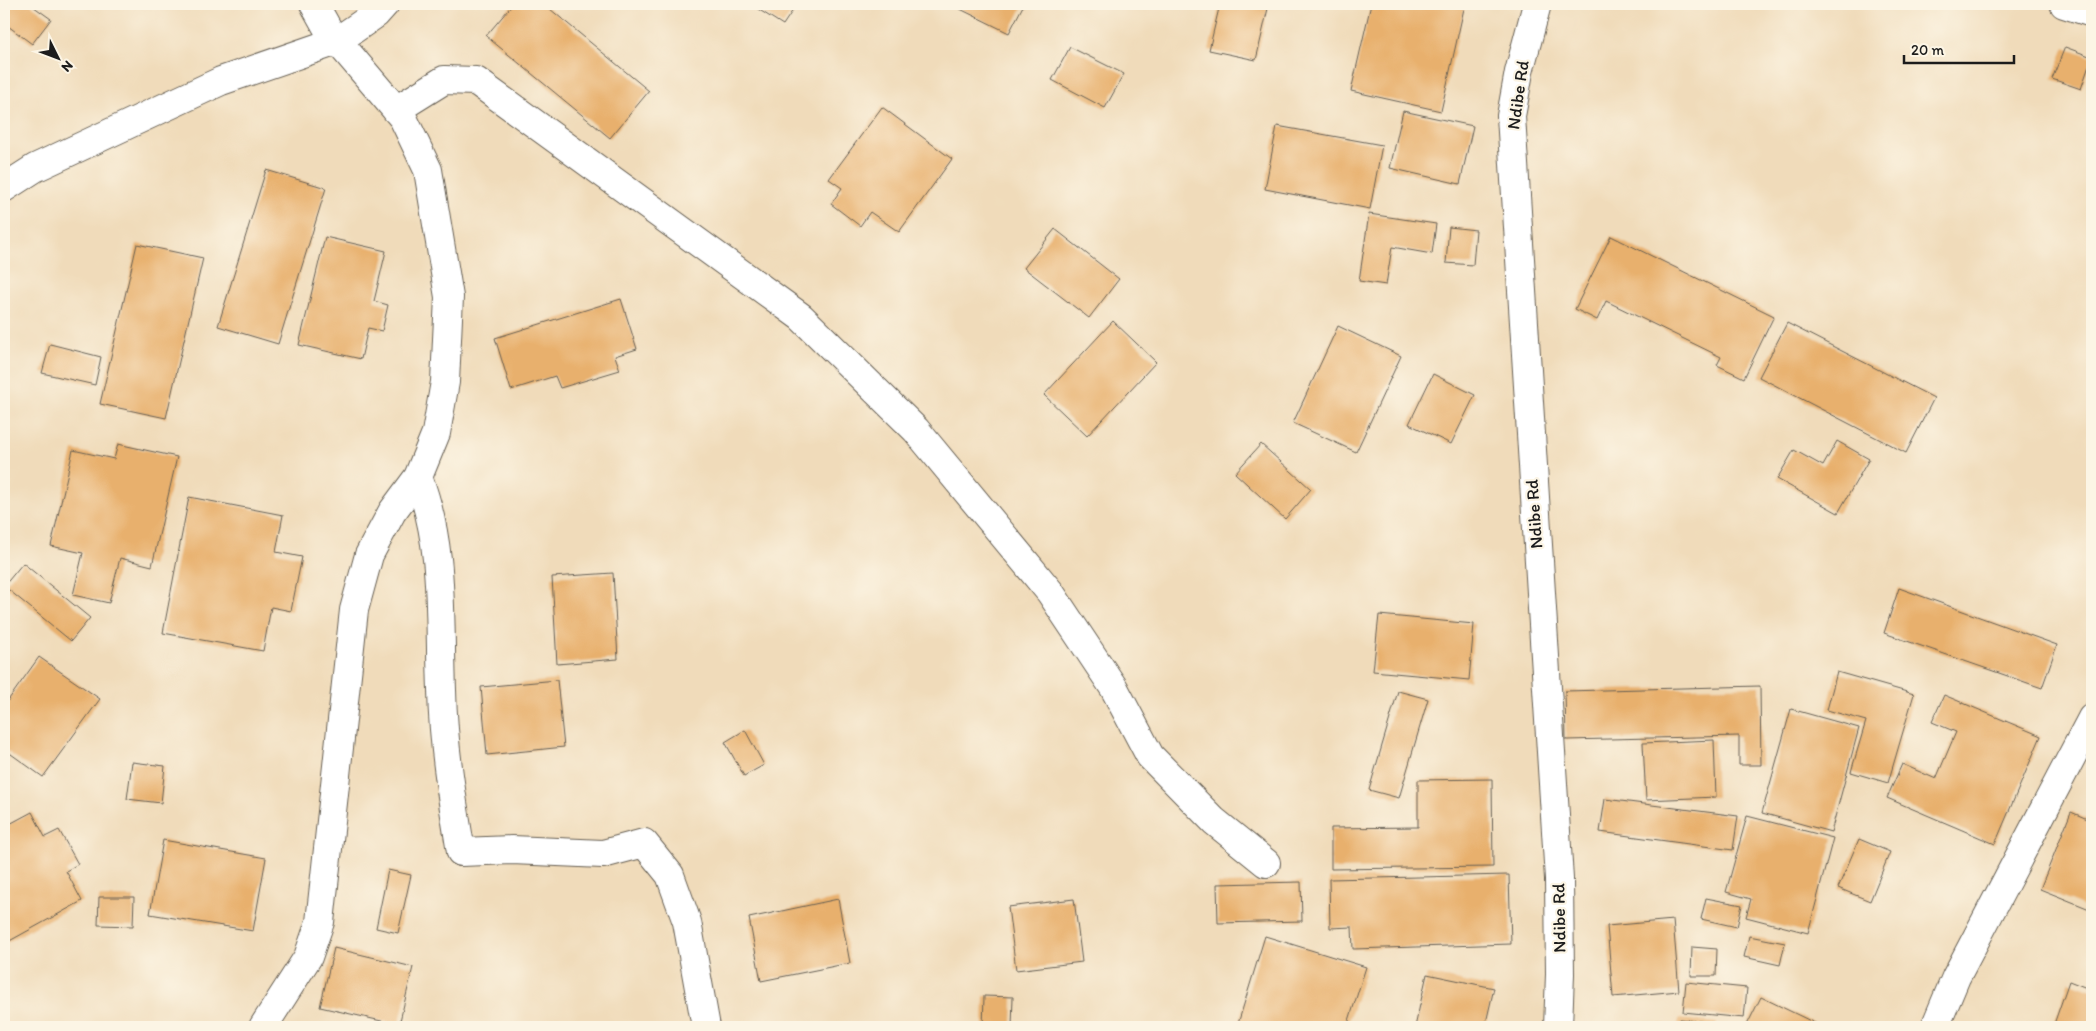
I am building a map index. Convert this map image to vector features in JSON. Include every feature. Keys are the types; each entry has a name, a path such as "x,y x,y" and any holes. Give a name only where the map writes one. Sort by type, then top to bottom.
{"street":[{"path":"263,1027 308,957 320,922 354,610 369,555 392,512 418,477 436,434 445,382 449,298 428,170 403,118 329,31 314,4"},
{"path":"4,188 35,168 221,81 337,41 376,14 385,4"},
{"name":"Ndibe Rd","path":"1537,4 1519,72 1511,116 1551,790 1559,879 1560,974 1558,1027"},
{"path":"2064,4 2092,13"},
{"path":"396,110 444,80 476,81 802,317 916,430 1050,592 1114,688 1150,756 1214,822 1266,863"},
{"path":"418,477 429,505 440,565 442,701 448,773 461,852 512,850 603,854 644,843 670,876 687,922 706,1027"},
{"path":"1935,1027 1956,977 2092,718"}],"building":[{"path":"6,4 30,4 51,19 32,44 4,23 4,7"},
{"path":"513,4 544,4 649,91 610,138 486,36"},
{"path":"750,4 797,4 783,25"},
{"path":"950,4 1024,4 1009,33"},
{"path":"1220,4 1269,4 1256,60 1209,50"},
{"path":"1371,4 1465,4 1441,111 1351,91"},
{"path":"1070,47 1124,74 1105,108 1052,80"},
{"path":"2065,47 2092,57 2081,89 2052,79"},
{"path":"882,107 952,159 899,232 870,212 860,226 831,204 842,188 829,179"},
{"path":"1403,111 1473,126 1460,184 1390,168"},
{"path":"1277,126 1382,145 1370,209 1265,189"},
{"path":"266,170 326,188 278,344 218,326"},
{"path":"1369,214 1436,224 1432,254 1392,247 1386,285 1359,281"},
{"path":"1449,227 1476,230 1473,265 1446,263"},
{"path":"1055,229 1119,279 1089,318 1024,268"},
{"path":"1611,236 1774,316 1744,378 1717,365 1721,357 1606,301 1597,320 1575,309"},
{"path":"325,237 386,251 374,301 388,305 382,331 368,328 361,359 299,345"},
{"path":"137,244 203,258 166,418 100,404"},
{"path":"621,299 637,349 615,356 620,370 560,388 555,376 511,390 495,338"},
{"path":"1113,321 1156,362 1087,436 1044,395"},
{"path":"1787,323 1934,398 1906,453 1759,377"},
{"path":"1338,326 1401,356 1356,452 1293,423"},
{"path":"50,344 101,357 95,385 42,373"},
{"path":"1433,374 1475,395 1451,444 1409,424"},
{"path":"1837,441 1869,459 1838,513 1777,479 1794,450 1823,466"},
{"path":"118,444 177,457 152,566 120,558 109,603 73,595 83,553 51,546 73,450 114,459"},
{"path":"1261,444 1311,489 1285,519 1235,473"},
{"path":"189,497 283,515 276,552 302,557 291,611 271,607 263,651 163,633"},
{"path":"23,563 90,618 71,641 4,586"},
{"path":"613,573 618,659 557,664 552,577"},
{"path":"1899,588 2057,645 2042,688 1884,633"},
{"path":"1379,615 1474,624 1469,680 1373,671"},
{"path":"39,657 100,699 43,777 4,749 4,706"},
{"path":"1837,672 1914,694 1888,783 1851,772 1866,721 1827,710"},
{"path":"557,680 564,747 487,755 481,687"},
{"path":"1760,686 1761,765 1739,765 1739,736 1566,740 1565,691"},
{"path":"1398,691 1428,699 1399,798 1369,790"},
{"path":"1944,695 2041,736 1995,844 1887,798 1902,764 1936,779 1956,732 1932,722"},
{"path":"1791,709 1859,728 1831,832 1762,813"},
{"path":"745,730 764,765 744,776 725,742"},
{"path":"1714,740 1716,797 1646,800 1643,743"},
{"path":"132,762 165,766 161,803 127,799"},
{"path":"1492,779 1493,867 1331,869 1331,828 1418,827 1418,780"},
{"path":"1605,799 1738,816 1733,850 1600,832"},
{"path":"32,812 45,837 59,830 78,864 66,871 82,901 4,944 4,827"},
{"path":"2071,812 2092,821 2092,910 2040,889"},
{"path":"1747,816 1833,838 1808,933 1746,917 1751,899 1726,892"},
{"path":"1859,839 1890,852 1870,901 1838,888"},
{"path":"163,840 266,858 253,931 150,914"},
{"path":"388,870 411,875 398,933 376,928"},
{"path":"1509,875 1511,944 1353,949 1352,927 1330,928 1329,879"},
{"path":"1301,882 1302,921 1218,923 1217,884"},
{"path":"99,897 134,897 133,926 98,925"},
{"path":"1706,898 1742,905 1737,927 1701,919"},
{"path":"838,899 850,963 761,981 749,918"},
{"path":"1074,899 1082,962 1016,970 1008,907"},
{"path":"1673,920 1679,991 1613,997 1607,926"},
{"path":"1265,936 1366,967 1347,1027 1237,1027"},
{"path":"1749,936 1785,943 1780,965 1744,957"},
{"path":"1692,947 1717,949 1716,976 1691,976"},
{"path":"334,948 413,967 399,1025 320,1007"},
{"path":"1427,974 1494,988 1485,1027 1415,1027"},
{"path":"2069,981 2092,990 2092,1027 2053,1027"},
{"path":"1686,982 1747,988 1744,1018 1683,1012"},
{"path":"984,996 1013,997 1012,1027 983,1027"},
{"path":"1761,997 1823,1027 1746,1027"},
{"path":"1679,1019 1717,1023 1716,1027 1678,1027"},
{"path":"1666,1024 1666,1027 1600,1027 1600,1025"}]}
